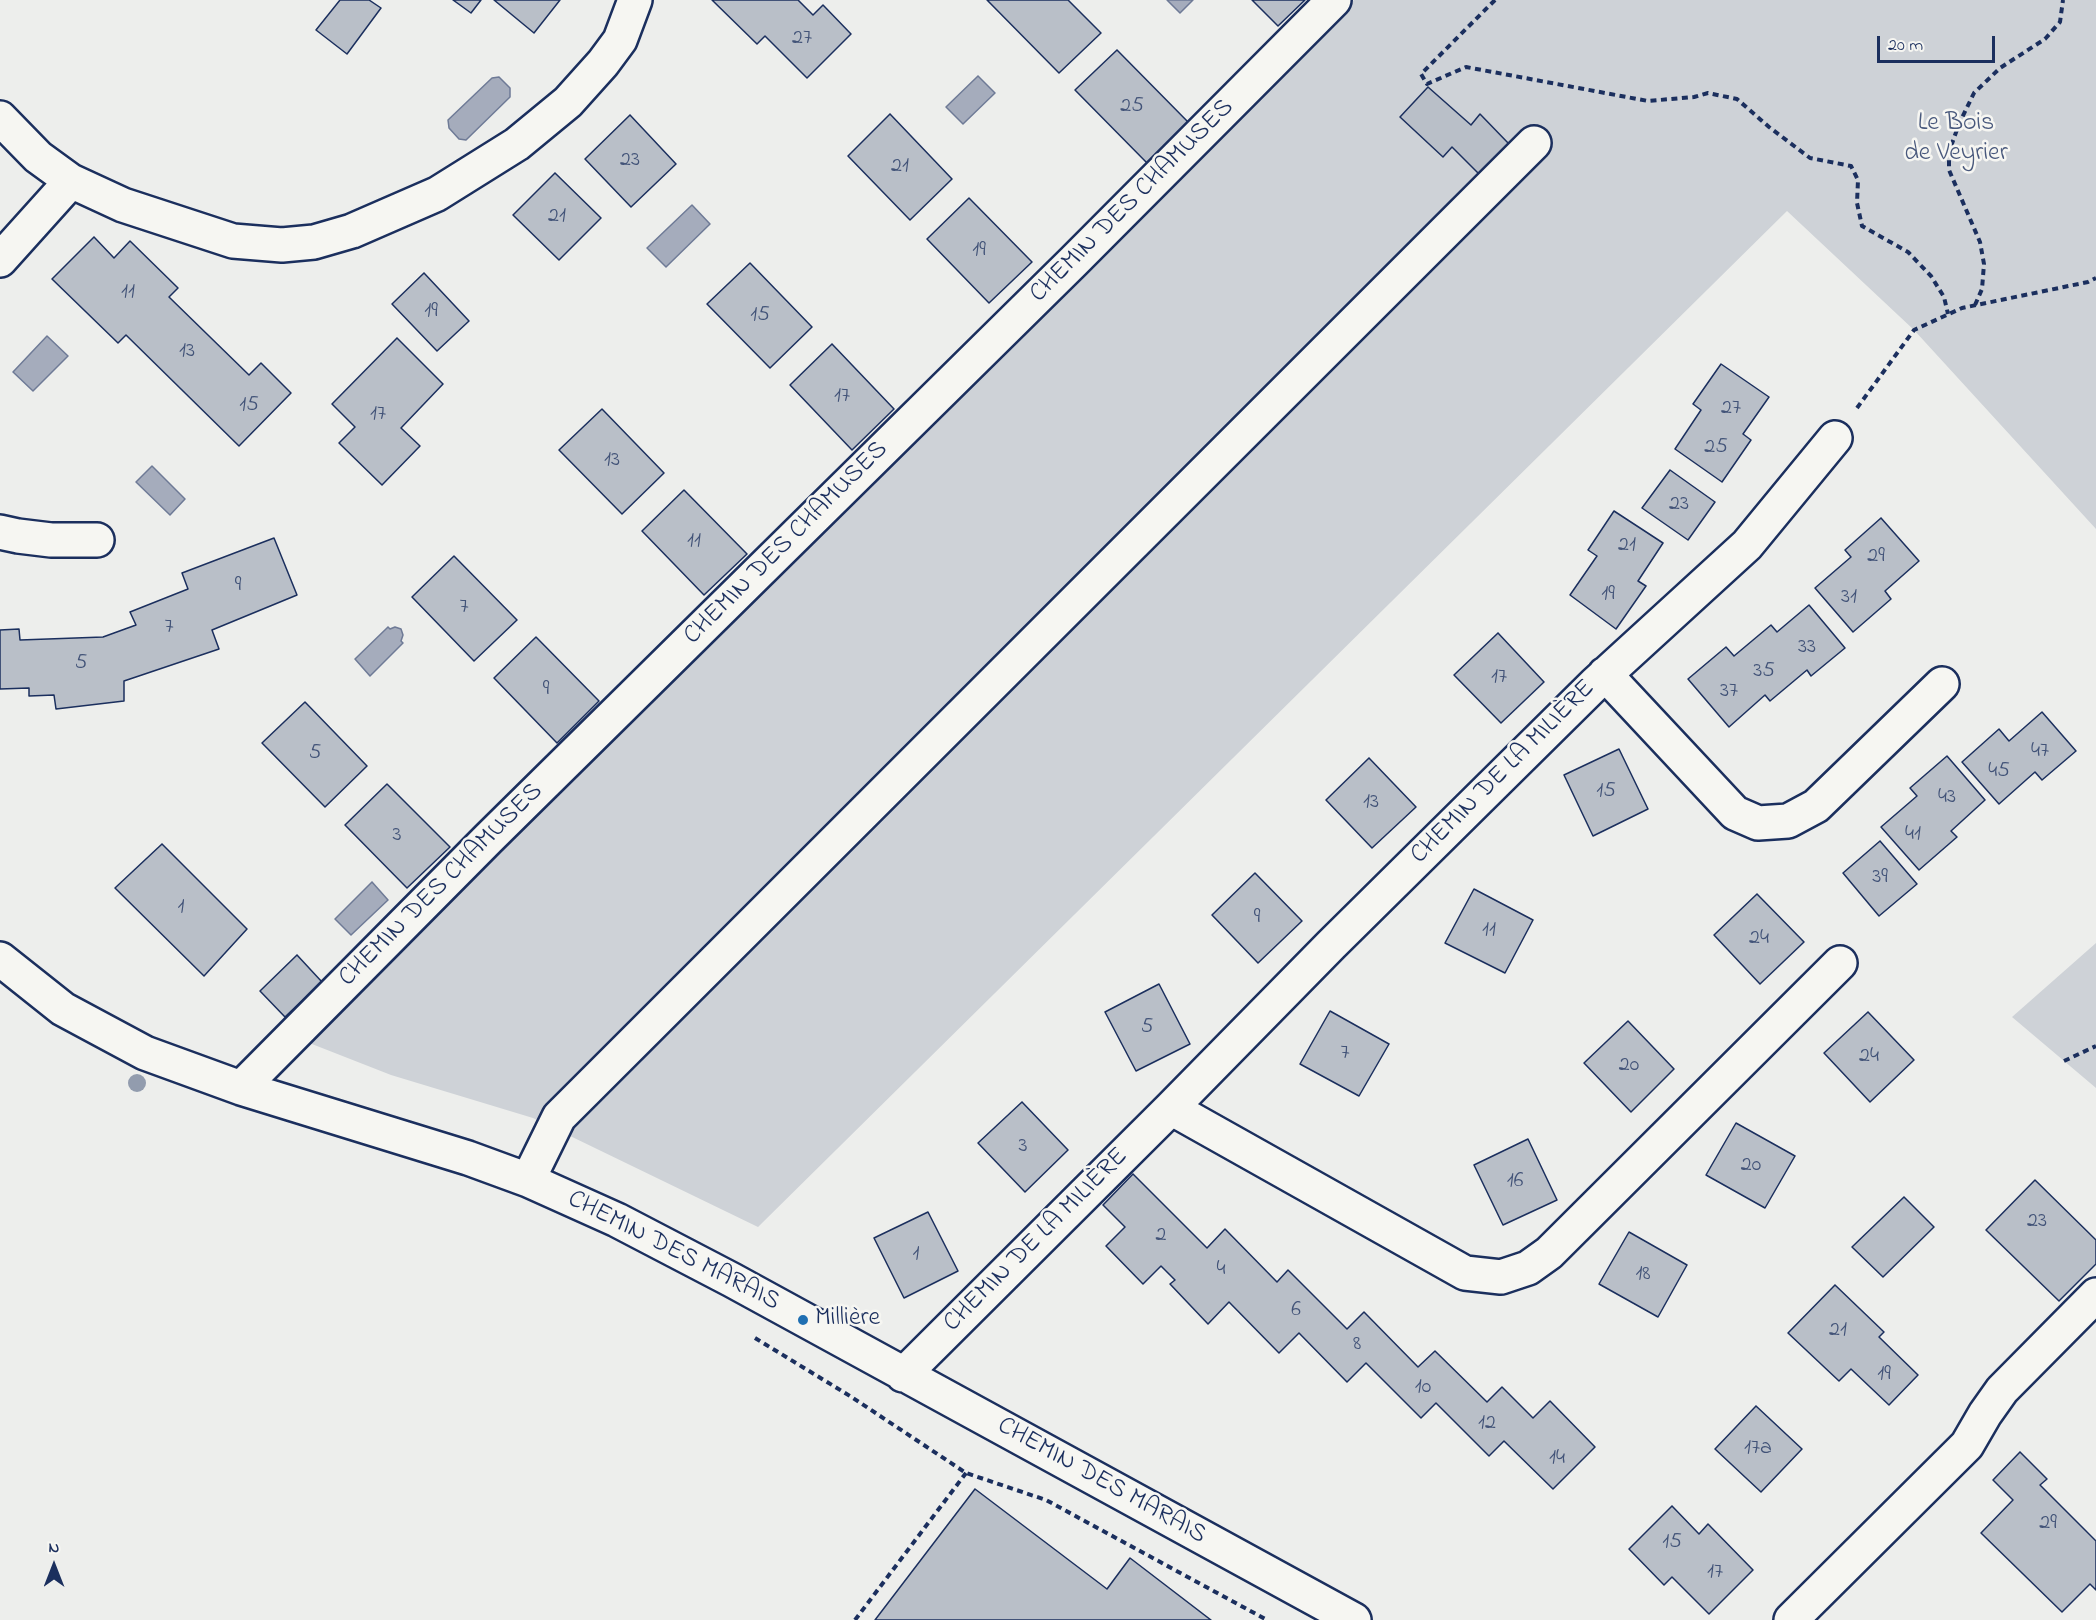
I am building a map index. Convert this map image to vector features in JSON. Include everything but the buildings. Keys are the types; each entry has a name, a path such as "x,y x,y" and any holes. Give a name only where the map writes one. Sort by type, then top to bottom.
{"street":[{"path":"0,118 38,157 71,181 123,205 232,241 282,245 314,242 352,231 437,194 518,144 568,102 603,63 620,40 635,0"},
{"name":"CHEMIN DES CHAMUSES","path":"241,1088 488,839 1074,261 1334,0"},
{"path":"528,1180 559,1117 1534,143"},
{"path":"0,260 71,181"},
{"name":"CHEMIN DE LA MILIÈRE","path":"903,1375 1331,945 1605,674 1747,545 1835,438"},
{"path":"0,532 18,537 51,540 97,540"},
{"path":"1605,674 1734,813 1758,823 1788,821 1816,806 1942,684"},
{"name":"CHEMIN DES MARAIS","path":"0,959 63,1009 145,1053 241,1088 383,1130 528,1180 617,1220 732,1280 1354,1620"},
{"path":"1171,1108 1465,1273 1501,1277 1528,1268 1549,1253 1840,963"},
{"path":"1791,1620 1967,1445 2002,1390 2096,1295"}],"path":[{"path":"1495,0 1421,74 1428,84 1466,68 1648,101 1694,97 1708,93 1737,99 1810,158 1851,165 1858,180 1857,203 1863,226 1908,252 1944,297 1948,314"},
{"path":"1975,305 1982,289 1980,242 1949,170 1948,152 1974,93 2000,68 2045,39 2060,22 2063,0"},
{"path":"1835,438 1914,330 1948,314 1975,305 2088,282 2096,278"},
{"path":"2064,1060 2096,1046"},
{"path":"916,1439 966,1473 1046,1500 1267,1620"},
{"path":"855,1620 966,1473"}],"green space":[{"name":"Le Bois de Veyrier","path":"1354,0 2096,0 2096,529 1914,330 1787,211 758,1227 533,1118 391,1075 294,1037 488,839"},
{"path":"2096,943 2096,1088 2012,1017"}],"water":[{"path":"1167,0 1193,0 1180,13"},
{"path":"978,76 995,93 963,124 946,107"},
{"path":"499,77 510,88 510,97 466,140 459,139 449,128 448,120 492,78"},
{"path":"692,205 710,224 666,267 647,248"},
{"path":"47,336 68,356 33,391 13,372"},
{"path":"152,466 185,499 170,515 136,482"},
{"path":"388,627 401,629 403,643 370,676 355,659"},
{"path":"372,882 388,900 351,935 335,919"}],"place":[{"name":"Millière","path":"803,1320"}]}
